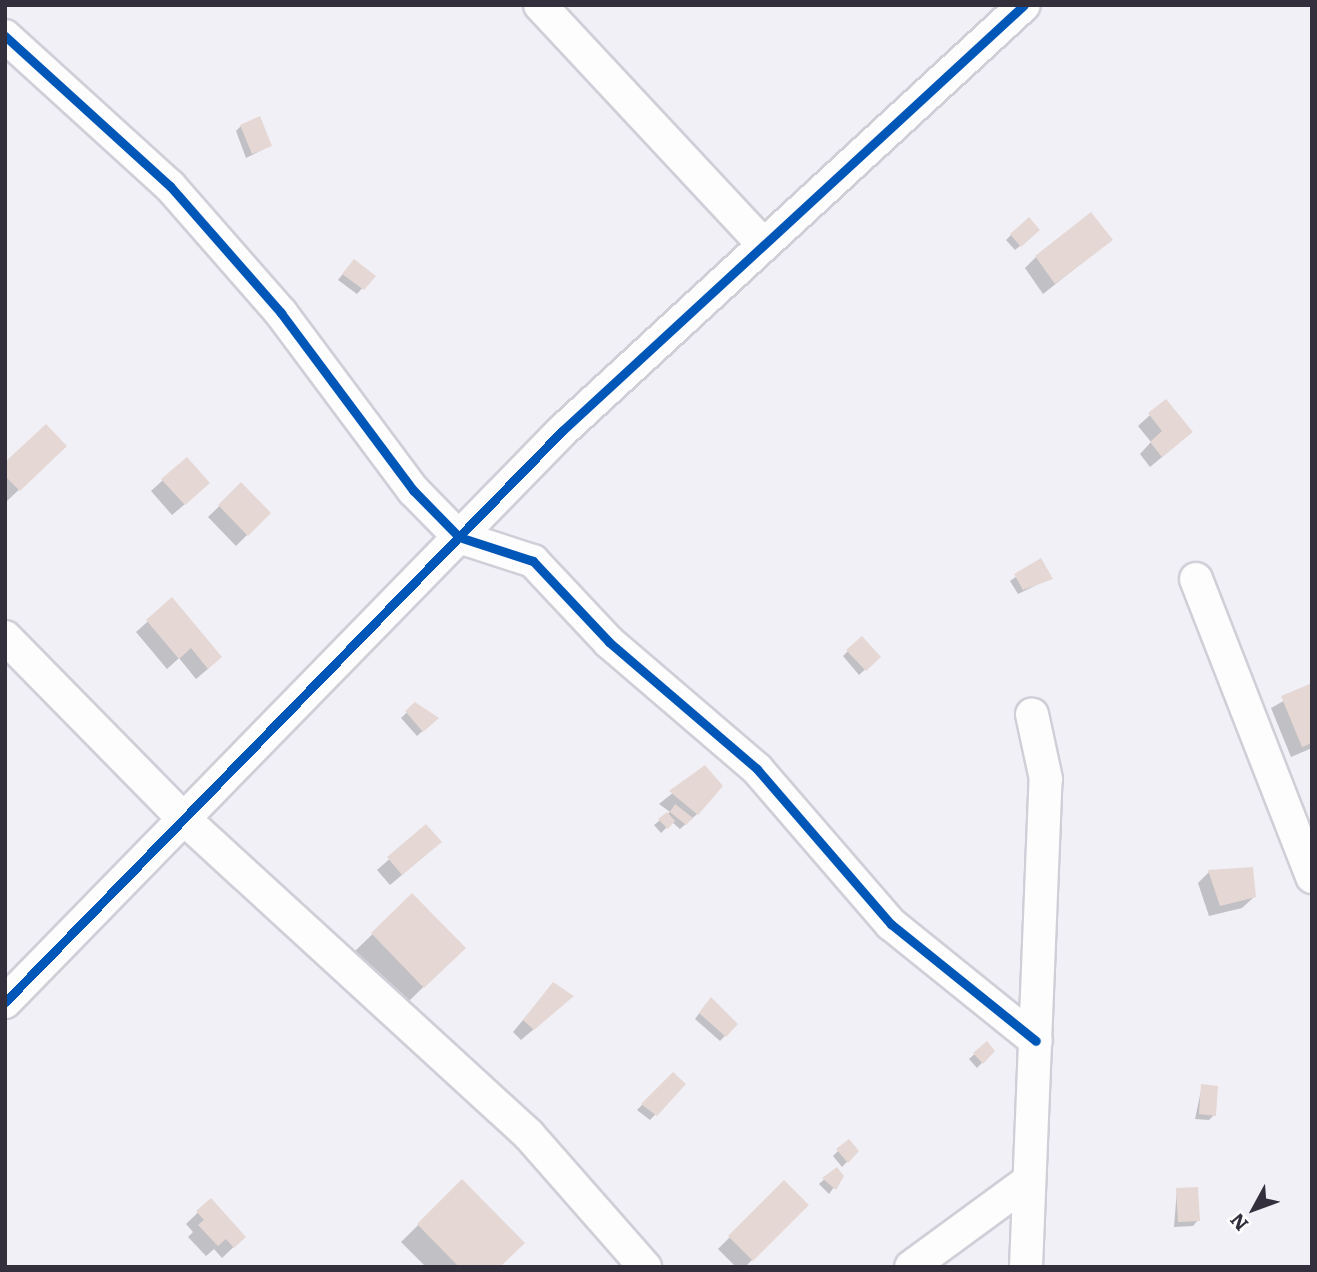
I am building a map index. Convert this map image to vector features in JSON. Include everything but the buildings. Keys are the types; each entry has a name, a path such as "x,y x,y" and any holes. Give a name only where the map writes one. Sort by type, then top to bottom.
{"street":[{"path":"540,5 762,243"},
{"path":"5,1002 181,816 459,537 762,243 1024,5"},
{"path":"5,36 170,186 281,313 413,490 459,537 533,561 609,642 757,769 891,924 1036,1041"},
{"path":"1196,579 1312,877"},
{"path":"5,637 181,816 529,1135 645,1267"},
{"path":"1026,1267 1027,1182 1036,1041 1046,779 1032,714"},
{"path":"911,1267 1027,1182"}],"cycle path":[{"path":"5,1002 562,431 1024,5"},
{"path":"5,36 170,186 281,313 413,490 459,537 533,561 609,642 757,769 891,924 1036,1041"}]}
